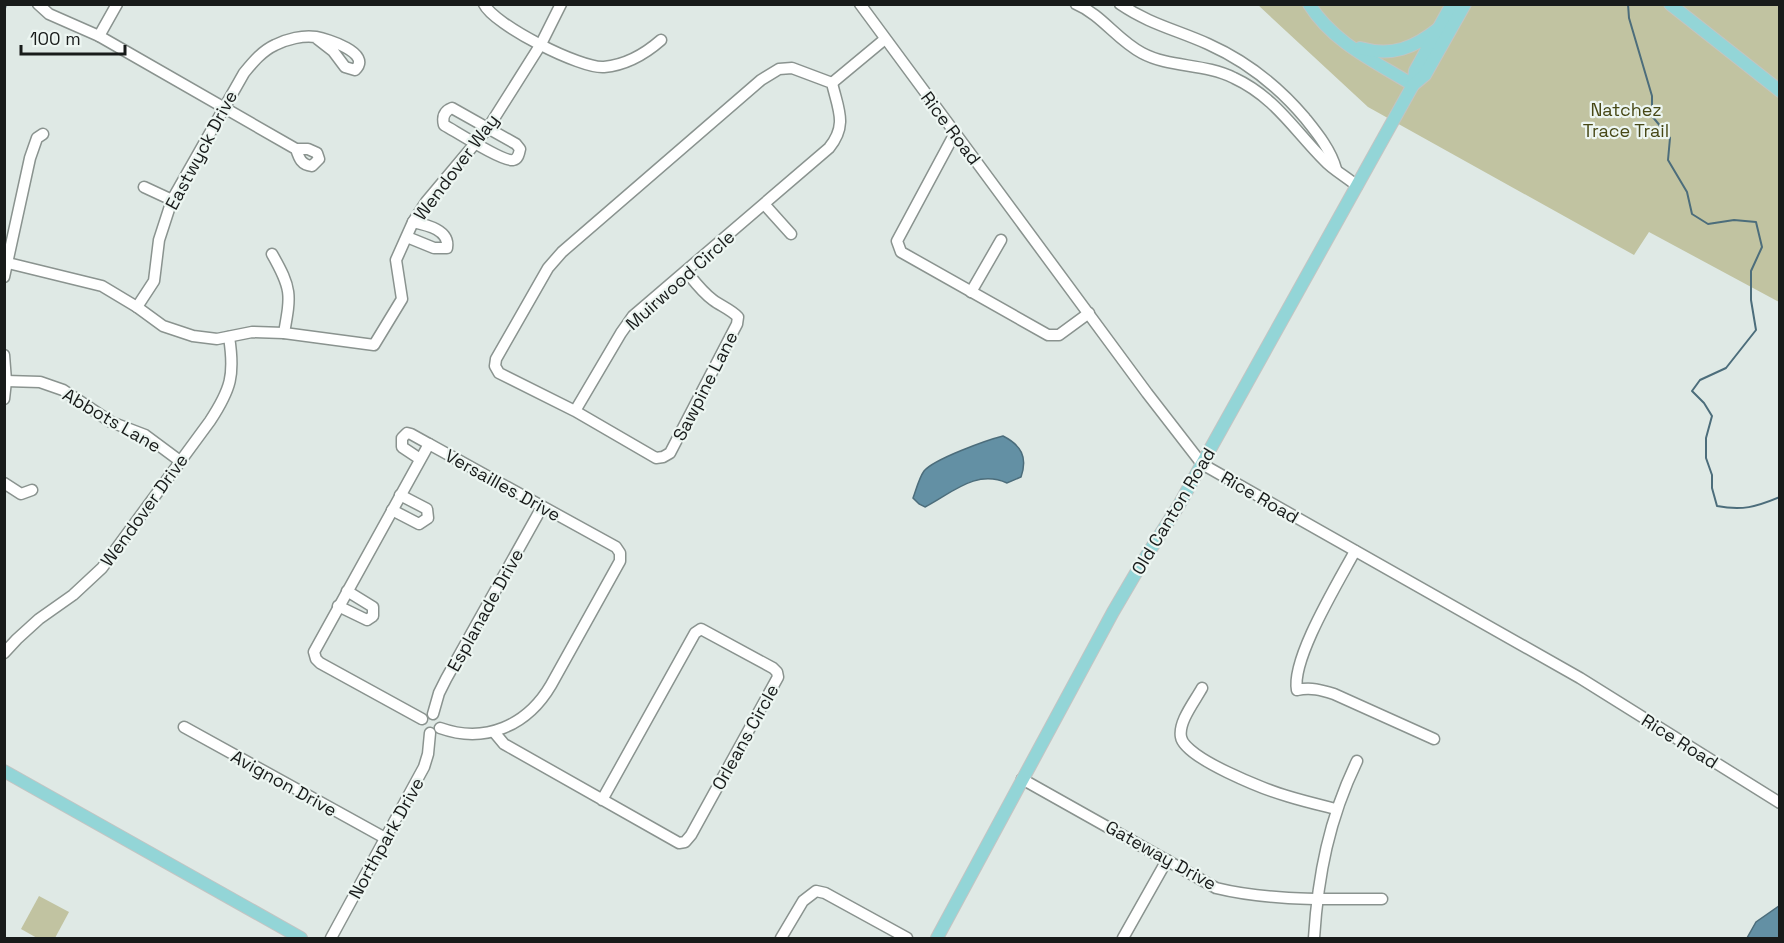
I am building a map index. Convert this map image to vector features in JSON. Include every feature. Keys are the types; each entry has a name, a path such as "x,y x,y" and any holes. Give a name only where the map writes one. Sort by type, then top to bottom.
{"main road":[{"path":"1309,4 1324,24 1343,42 1413,85"},
{"name":"Old Canton Road","path":"937,939 1118,603 1179,506 1413,85 1415,71 1452,4"},
{"name":"Old Canton Road","path":"1413,85 1425,75 1465,4"},
{"path":"1670,4 1779,91"},
{"path":"1343,42 1369,51 1393,52 1414,46 1439,28"},
{"path":"4,771 290,935 301,939"}],"street":[{"path":"38,4 49,14 99,36 296,149"},
{"path":"99,36 117,4"},
{"path":"484,4 487,10 503,23 541,44 580,63 602,68 624,63 648,51 661,40"},
{"name":"Wendover Way","path":"8,263 102,286 163,326 193,336 217,339 252,332 284,333 374,345 402,299 396,260 413,222 426,202 488,128 541,44 561,4"},
{"name":"Rice Road","path":"860,4 1202,464 1580,678 1779,803"},
{"path":"1076,4 1094,14 1121,39 1149,57 1212,69 1235,78 1262,94 1288,118 1327,164 1357,186"},
{"path":"1120,4 1159,26 1226,52 1258,73 1298,110 1328,150 1336,169"},
{"name":"Eastwyck Drive","path":"137,307 154,281 159,240 172,200 244,73 258,56 274,45 296,38 315,37"},
{"path":"575,411 499,373 495,366 496,359 548,268 571,244 761,80 779,69 792,68 832,83 885,39"},
{"path":"1249,86 1258,73"},
{"name":"Muirwood Circle","path":"575,411 633,316 830,148 837,138 841,118 832,83"},
{"path":"452,108 488,128 516,144 520,149 518,157 508,160 444,125 444,114 452,108"},
{"path":"1288,118 1298,110"},
{"path":"955,133 897,242 901,252 1048,334 1059,335 1089,313"},
{"path":"4,277 30,158 37,138 43,134"},
{"path":"144,187 172,200"},
{"path":"765,205 790,234"},
{"path":"406,237 434,248 447,248 447,239 443,234 413,222"},
{"path":"971,292 1001,240"},
{"path":"272,254 286,279 290,301 284,333"},
{"name":"Sawpine Lane","path":"575,411 656,458 663,458 670,453 737,324 738,317 708,296 686,271"},
{"name":"Wendover Drive","path":"4,653 39,619 73,595 102,568 224,400 230,383 233,363 230,337"},
{"path":"4,355 6,381 4,399"},
{"name":"Abbots Lane","path":"6,381 40,382 63,390 111,422 145,435 180,461"},
{"path":"420,459 402,447 402,438 411,434 429,444"},
{"name":"Versailles Drive","path":"428,717 316,659 314,652 429,444 616,547 620,553 620,561 539,704 516,723 494,732 464,733 435,730"},
{"path":"4,483 21,494 32,490"},
{"path":"392,510 419,524 428,518 427,510 400,495"},
{"name":"Esplanade Drive","path":"428,717 446,680 542,507"},
{"path":"1355,551 1322,611 1295,679 1297,690 1317,689 1334,694 1434,739"},
{"path":"338,606 362,619 367,620 373,616 373,607 347,591"},
{"name":"Orleans Circle","path":"494,732 504,744 602,800 679,843 685,842 691,836 778,677 777,672 701,629 695,633 602,800"},
{"path":"1202,688 1180,729 1181,741 1191,752 1233,775 1287,796 1336,809"},
{"path":"428,717 440,720 435,730 422,728 428,717"},
{"name":"Avignon Drive","path":"184,727 385,838"},
{"name":"Northpark Drive","path":"331,939 424,767 435,730"},
{"path":"1314,939 1316,898 1323,859 1336,809 1357,761"},
{"name":"Gateway Drive","path":"1022,779 1216,888 1241,894 1382,899"},
{"path":"1123,939 1167,860"},
{"path":"781,939 803,901 816,891 825,892 907,939"}],"green space":[{"name":"Natchez Trace Trail","path":"1258,5 1779,5 1779,302 1649,232 1634,255 1368,107"},
{"path":"39,896 69,912 55,938 37,938 21,929"}],"water":[{"path":"1003,436 1014,443 1021,452 1024,463 1021,477 1007,483 996,479 985,479 965,484 925,507 913,498 922,474 930,466 961,450"},
{"path":"1779,906 1779,938 1747,938 1756,922"}],"waterway":[{"path":"4,13 6,4"},
{"path":"1628,4 1629,18 1652,96 1652,116 1670,138 1668,160 1687,192 1692,214 1708,224 1734,220 1756,222 1762,247 1751,271 1751,300 1756,330 1726,368 1700,380 1692,391 1704,403 1712,416 1706,438 1706,458 1712,475 1712,488 1717,506 1749,507 1780,497"}]}
